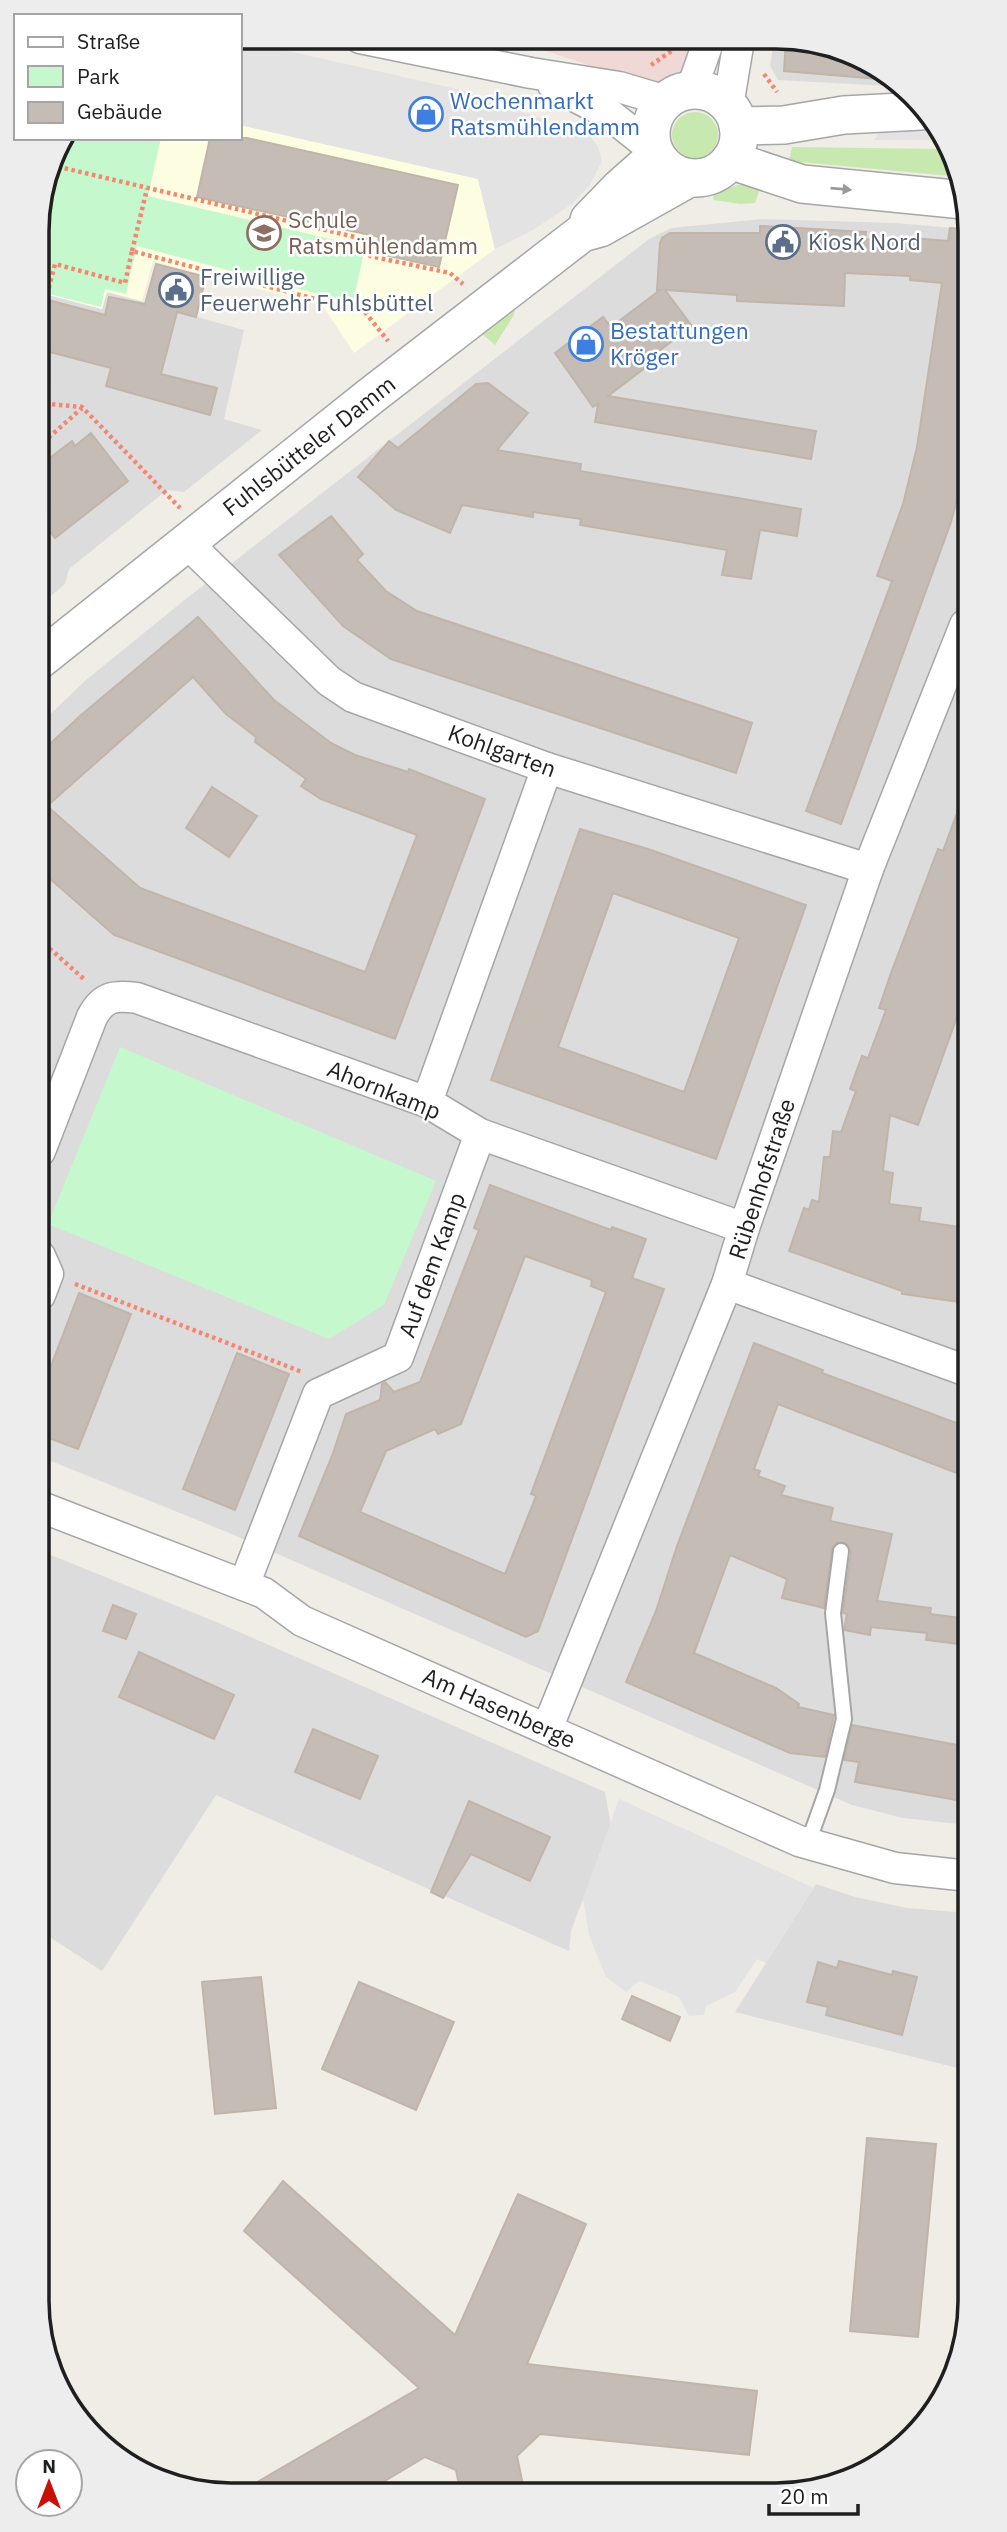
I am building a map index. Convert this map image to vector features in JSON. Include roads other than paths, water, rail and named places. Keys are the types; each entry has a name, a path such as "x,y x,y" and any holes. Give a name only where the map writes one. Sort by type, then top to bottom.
{"street":[{"path":"413,49 530,73 679,96 705,92 718,97 732,131 802,184 955,199"},
{"path":"704,49 679,96 657,111 650,136 655,152 664,166 675,174 689,178 712,175 732,131 731,81 737,49"},
{"path":"530,73 609,114 655,152"},
{"path":"732,131 844,115 913,111"},
{"name":"Fuhlsbütteler Damm","path":"582,233 590,217 655,152"},
{"name":"Fuhlsbütteler Damm","path":"49,652 372,395 582,233 600,228 689,178"},
{"name":"Kohlgarten","path":"195,537 330,681 353,697 547,768 868,869"},
{"name":"Rübenhofstraße","path":"547,1729 727,1284 868,869 958,643"},
{"path":"427,1102 547,768"},
{"name":"Ahornkamp","path":"49,1128 98,1006 106,1000 120,996 137,998 427,1102 480,1134 744,1228"},
{"name":"Auf dem Kamp","path":"244,1585 318,1394 398,1357 480,1134"},
{"path":"727,1284 958,1368"},
{"name":"Am Hasenberge","path":"49,1510 264,1593 302,1621 808,1843 895,1868 958,1875"}],"lane":[{"path":"808,1843 827,1790 844,1719 833,1613 841,1551"}],"place":[{"name":"Wochenmarkt Ratsmühlendamm","path":"426,114"},
{"name":"Schule Ratsmühlendamm","path":"264,233"},
{"name":"Kiosk Nord","path":"783,242"},
{"name":"Freiwillige Feuerwehr Fuhlsbüttel","path":"176,290"},
{"name":"Bestattungen Kröger","path":"586,344"}]}
